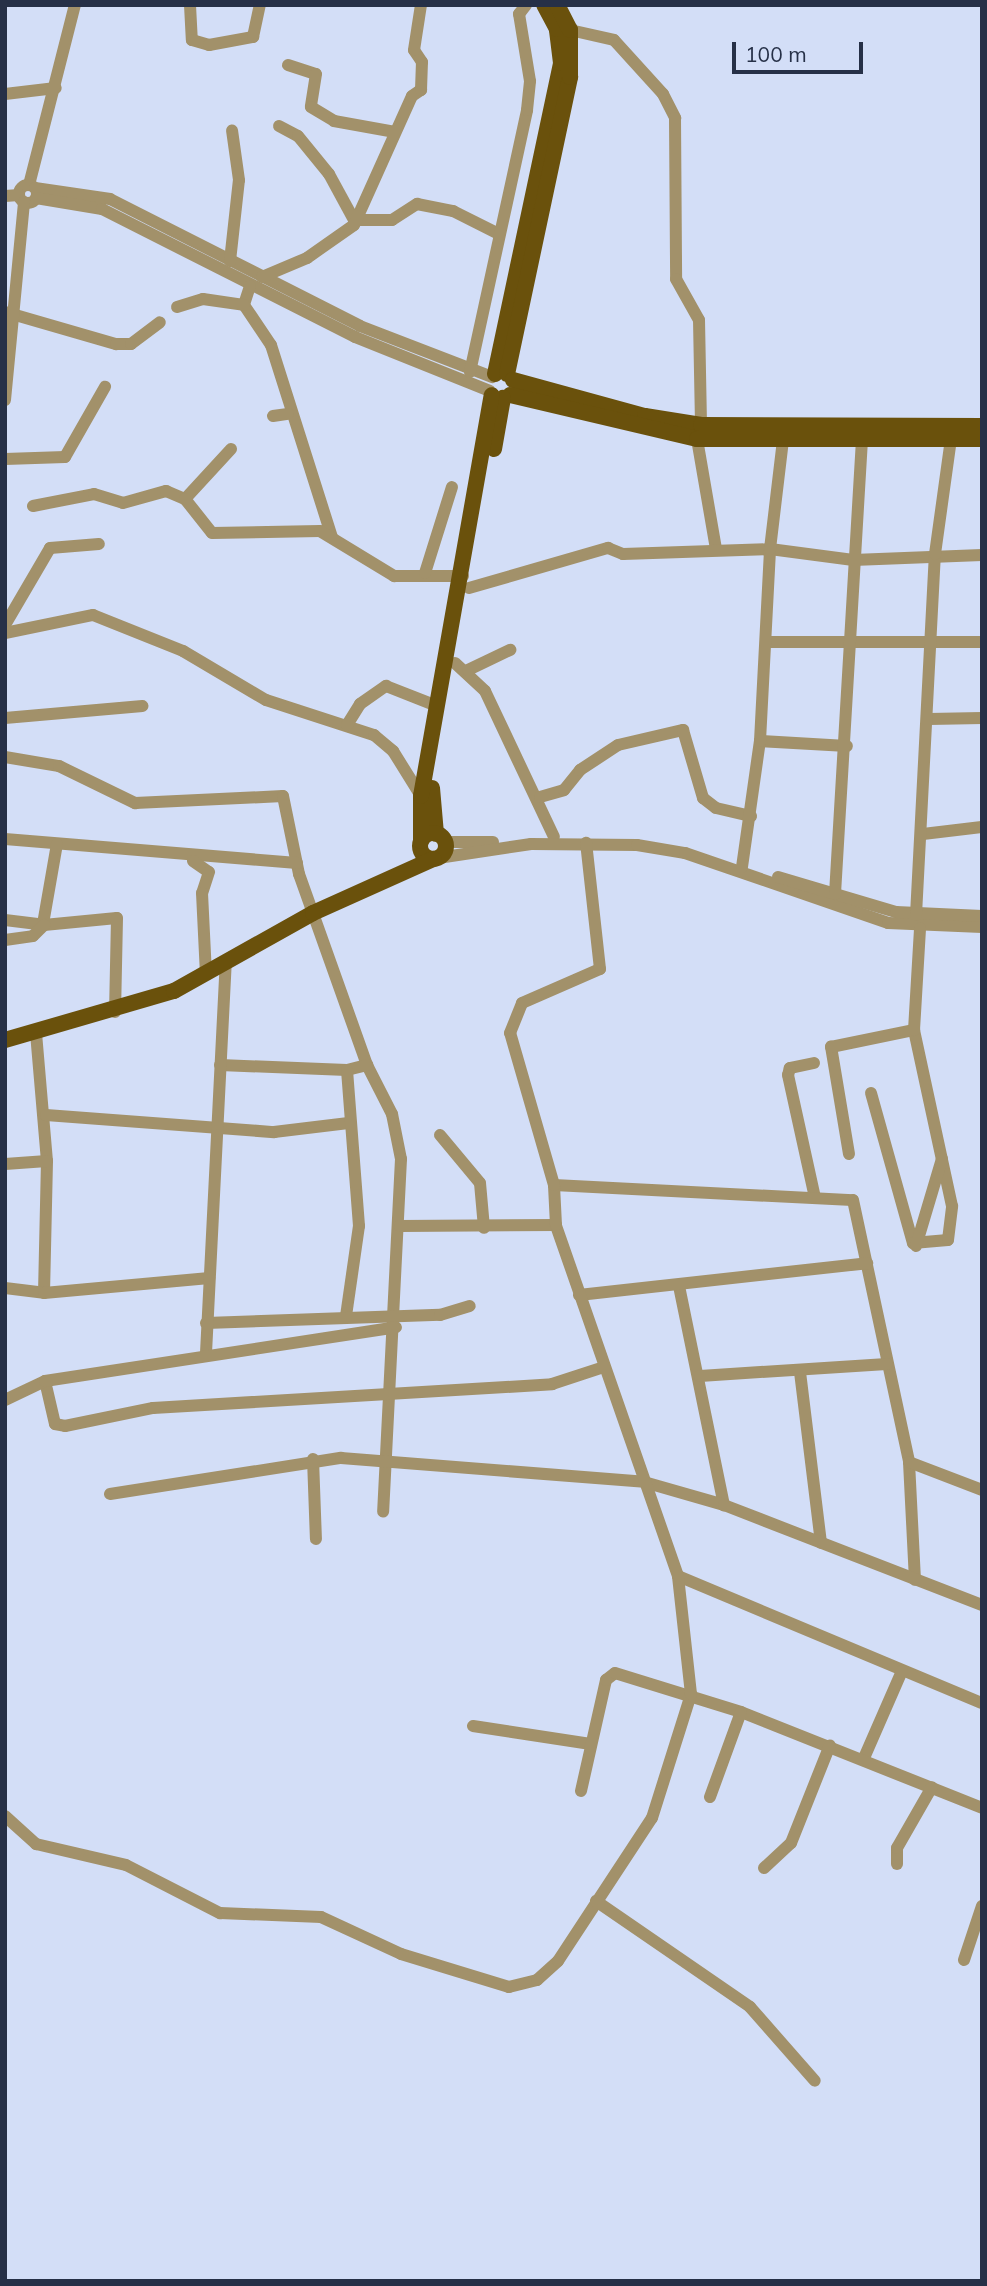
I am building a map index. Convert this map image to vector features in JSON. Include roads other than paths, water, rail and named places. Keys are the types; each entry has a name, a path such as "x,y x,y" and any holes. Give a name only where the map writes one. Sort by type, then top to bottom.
{"main road":[{"path":"428,853 421,796 437,706 466,582 561,63 557,29 544,5"},
{"path":"500,386 566,97 570,30 557,5"},
{"path":"500,386 699,432 783,440 982,439"},
{"path":"699,432 982,426"},
{"path":"5,1040 115,1012 206,974 313,913 404,873 428,853 440,838 433,781 462,666 466,582"},
{"path":"428,853 440,838"}],"street":[{"path":"5,400 10,314 29,194 75,5"},
{"path":"190,5 192,40 209,45 253,37 260,5"},
{"path":"262,277 307,258 354,220 395,132 421,90 422,62 414,50 421,5"},
{"path":"470,372 527,110 530,82 519,14 526,5"},
{"path":"570,30 614,40 663,93 675,118 676,279 699,320 699,432 716,550"},
{"path":"288,65 316,74 311,107 322,114 395,132"},
{"path":"5,94 56,88"},
{"path":"279,126 298,136 329,174 354,220"},
{"path":"230,261 239,180 232,130"},
{"path":"29,194 102,209 250,286 500,386"},
{"path":"5,196 29,194 110,199 262,277 500,386"},
{"path":"354,220 380,223 402,208 426,205 499,234"},
{"path":"244,305 250,286"},
{"path":"177,307 203,299 244,305 271,345 288,414 332,537"},
{"path":"10,314 123,344 160,322"},
{"path":"5,459 65,457 105,387"},
{"path":"273,416 288,414"},
{"path":"916,915 935,640 935,554 951,439"},
{"path":"742,867 760,741 769,549 783,440"},
{"path":"835,894 847,746 853,640 853,560 862,440"},
{"path":"185,499 231,449"},
{"path":"425,573 452,488"},
{"path":"33,506 94,494 123,503 156,491 185,499 212,533 320,531 394,576 425,573 466,582 608,548 623,554 769,549 853,560 935,554 982,555"},
{"path":"5,625 50,548 99,544"},
{"path":"5,633 87,613 183,651 266,700 347,724 393,751 421,796"},
{"path":"766,642 982,642"},
{"path":"510,650 462,666 540,797 554,837"},
{"path":"347,724 360,704 386,686 437,706"},
{"path":"5,718 142,706"},
{"path":"929,719 982,718"},
{"path":"540,797 564,790 618,745 683,730 703,797 716,808 751,816"},
{"path":"760,741 847,746"},
{"path":"5,757 59,766 135,803 283,796 297,863 313,913 367,1065 392,1114 401,1159 393,1393 383,1512"},
{"path":"923,834 982,827"},
{"path":"440,838 554,837 653,841 916,915 982,916"},
{"path":"5,839 297,863"},
{"path":"428,853 586,843 685,853 852,913 920,928 982,928"},
{"path":"5,1816 36,1844 126,1865 220,1913 321,1917 401,1954 509,1987 537,1980 558,1961 652,1818 691,1694 678,1576 556,1225 554,1185 510,1028 522,1003 600,969 586,843"},
{"path":"5,940 33,936 43,924 57,844"},
{"path":"166,854 206,865 209,872 202,893 206,974"},
{"path":"5,920 43,924 117,918 115,1012"},
{"path":"916,1246 952,1236 943,1154 914,1030 920,928"},
{"path":"206,1353 213,1126 226,964"},
{"path":"849,1154 831,1046 914,1030"},
{"path":"36,1033 46,1115 44,1293"},
{"path":"814,1063 790,1068 788,1075 815,1198"},
{"path":"220,1065 347,1070 367,1065"},
{"path":"346,1316 359,1226 348,1123 347,1070"},
{"path":"871,1093 902,1217 916,1246"},
{"path":"46,1115 274,1132 348,1123"},
{"path":"440,1135 480,1183 484,1228"},
{"path":"916,1246 943,1154"},
{"path":"5,1164 47,1161"},
{"path":"554,1185 853,1200 909,1462 915,1580"},
{"path":"400,1226 484,1228 556,1225"},
{"path":"579,1295 867,1263"},
{"path":"5,1288 44,1293 209,1278"},
{"path":"679,1286 700,1376 724,1505"},
{"path":"5,1400 45,1381 470,1307"},
{"path":"206,1323 346,1316 396,1321"},
{"path":"700,1376 800,1372 887,1364"},
{"path":"45,1381 55,1424 65,1426 153,1408 552,1384 604,1367"},
{"path":"800,1372 821,1543"},
{"path":"313,1459 316,1539"},
{"path":"110,1494 247,1477 313,1459 644,1482 724,1505 982,1605"},
{"path":"909,1462 982,1490"},
{"path":"678,1576 982,1703"},
{"path":"864,1758 902,1671"},
{"path":"581,1791 609,1675 691,1694 864,1758 982,1808"},
{"path":"710,1797 741,1712"},
{"path":"473,1726 591,1744"},
{"path":"764,1868 791,1843 830,1745"},
{"path":"897,1864 897,1848 932,1787"},
{"path":"596,1901 750,2007 815,2081"},
{"path":"964,1960 982,1906"}]}
